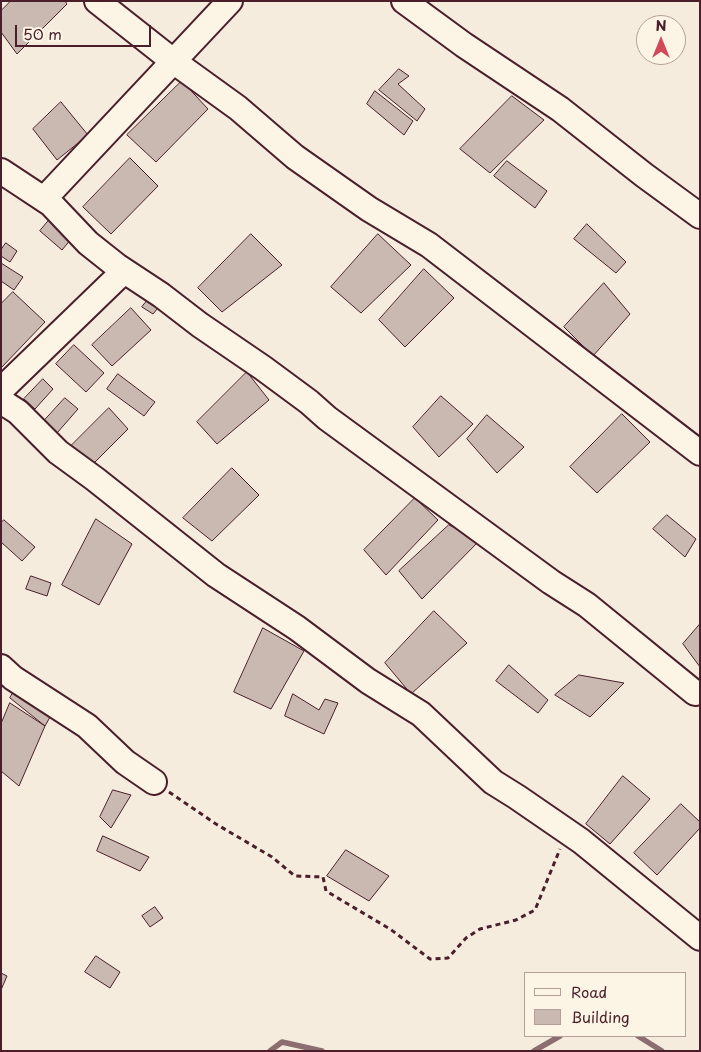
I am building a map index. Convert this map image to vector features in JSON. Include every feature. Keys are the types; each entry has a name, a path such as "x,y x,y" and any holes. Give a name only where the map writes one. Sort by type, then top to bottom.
{"street":[{"path":"96,1 172,62 238,108 295,156 369,209 429,245 700,453"},
{"path":"44,199 230,1"},
{"path":"404,1 464,46 560,110 700,216"},
{"path":"1,171 44,199 88,243 124,271 264,368 328,418 551,582 586,605 695,693"},
{"path":"1,390 124,271"},
{"path":"1,402 18,412 58,452 216,575 310,638 368,680 421,714 493,782 567,831 700,938"},
{"path":"1,667 13,678 87,726 124,762 154,782"}],"path":[{"path":"154,782 216,824 272,857 296,876 323,877 326,891 390,929 430,959 448,958 466,938 480,929 516,920 535,910 567,831"}],"building":[{"path":"11,1 65,1 67,4 17,54 1,32 1,11"},
{"path":"399,69 409,76 398,84 425,109 417,121 379,90"},
{"path":"182,81 208,109 156,162 127,135"},
{"path":"375,91 413,121 404,135 367,104"},
{"path":"512,96 544,120 490,173 460,149"},
{"path":"61,102 88,135 57,160 33,129"},
{"path":"130,158 158,186 111,234 83,207"},
{"path":"507,161 547,191 535,208 494,176"},
{"path":"50,219 72,238 62,250 40,231"},
{"path":"587,224 626,262 616,273 574,239"},
{"path":"251,234 282,265 222,312 198,288"},
{"path":"378,234 411,265 361,313 331,287"},
{"path":"6,243 17,251 10,262 1,256 1,250"},
{"path":"1,263 23,277 14,290 1,281"},
{"path":"424,269 454,298 405,347 379,320"},
{"path":"604,283 630,314 593,356 564,327"},
{"path":"13,292 45,322 1,368 1,304"},
{"path":"151,296 162,303 153,314 142,307"},
{"path":"131,308 151,330 112,366 92,345"},
{"path":"74,345 104,373 86,392 56,364"},
{"path":"247,372 269,400 217,444 197,422"},
{"path":"118,374 155,402 144,416 107,389"},
{"path":"43,379 53,389 35,409 24,399"},
{"path":"441,396 473,424 439,457 413,427"},
{"path":"65,398 78,409 57,433 44,421"},
{"path":"109,408 128,429 94,463 68,449"},
{"path":"622,414 650,442 597,493 570,467"},
{"path":"487,415 524,447 497,473 467,439"},
{"path":"232,468 259,495 212,541 183,518"},
{"path":"415,498 438,520 386,575 364,550"},
{"path":"667,515 696,539 685,557 653,529"},
{"path":"96,519 132,544 99,605 62,585"},
{"path":"4,520 35,547 22,561 1,542 1,523"},
{"path":"449,525 480,540 422,599 399,571"},
{"path":"31,576 51,583 47,596 26,589"},
{"path":"434,611 467,643 411,694 385,663"},
{"path":"700,624 700,667 683,644"},
{"path":"263,628 304,651 271,709 234,692"},
{"path":"509,665 548,700 538,713 496,681"},
{"path":"579,675 624,683 590,717 555,695"},
{"path":"16,688 54,710 45,726 10,698"},
{"path":"293,694 319,710 325,699 338,703 324,734 285,716"},
{"path":"10,703 45,726 19,786 1,771 1,724"},
{"path":"623,776 650,799 610,844 586,824"},
{"path":"113,790 131,795 111,828 100,817"},
{"path":"681,804 700,822 700,828 657,875 634,853"},
{"path":"103,836 149,857 140,871 97,851"},
{"path":"346,850 389,876 369,901 327,876"},
{"path":"155,907 163,918 150,927 142,916"},
{"path":"96,956 120,972 110,988 85,972"},
{"path":"1,973 7,976 1,990"}],"waterway":[{"path":"534,1051 558,1037"},
{"path":"640,1037 662,1051"},
{"path":"270,1051 282,1042 322,1051"}]}
